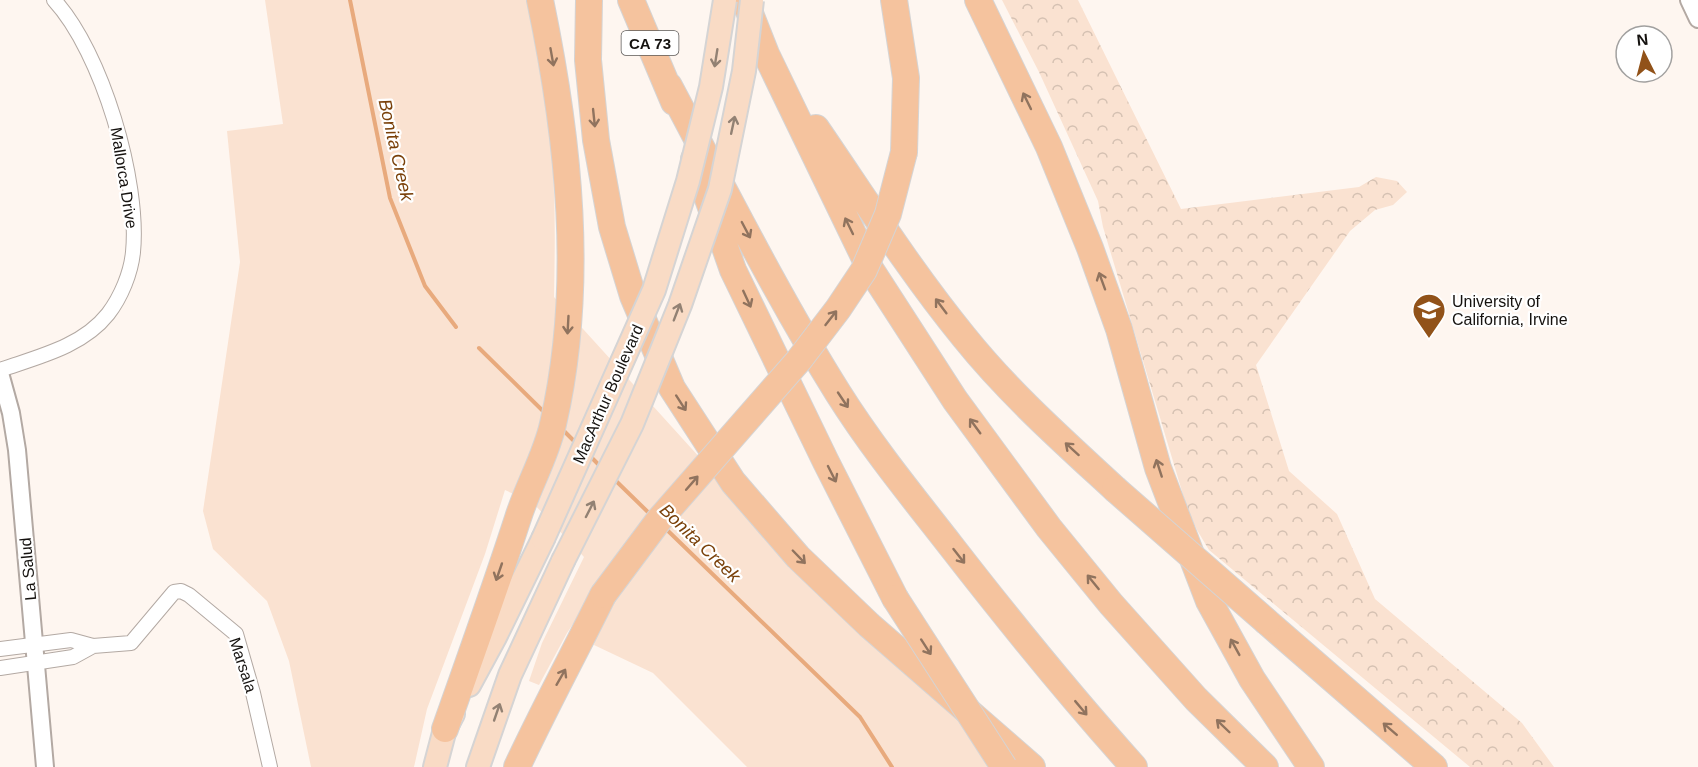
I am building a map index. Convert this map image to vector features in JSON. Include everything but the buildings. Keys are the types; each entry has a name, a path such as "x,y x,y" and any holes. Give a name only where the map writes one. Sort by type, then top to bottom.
{"highway":[{"path":"445,729 518,517 553,426 567,346 571,267 566,166 553,60 540,0"},
{"path":"589,0 588,60 596,140 612,227 633,296 672,388 733,482 798,557 869,625 1032,767"},
{"name":"CA 73","path":"631,0 669,86"},
{"path":"745,0 766,54 869,267 955,400 1049,528 1111,604 1196,699 1265,767"},
{"path":"517,767 603,595 659,520 800,360 864,270 888,214 904,152 906,78 894,0"},
{"path":"978,0 1049,147 1090,248 1119,329 1158,468 1209,602 1252,679 1311,767"},
{"path":"766,54 902,254 964,337 1025,406 1115,489 1434,767"},
{"path":"669,86 733,270 820,452 895,598 1004,767"},
{"path":"669,86 784,301 838,393 888,466 1011,622 1085,713 1134,767"}],"main road":[{"name":"MacArthur Boulevard","path":"435,767 445,729 495,637 543,539 654,290 688,181 708,98 725,0"},
{"name":"MacArthur Boulevard","path":"478,767 510,675 563,561 632,424 680,305 720,189 744,71 752,0"}],"street":[{"name":"Mallorca Drive","path":"0,372 57,350 76,341 94,328 108,314 119,294 129,273 133,253 134,231 128,178 115,121 87,50 67,16 54,0"},
{"path":"1689,0 1698,19"},
{"name":"La Salud","path":"0,372 11,413 17,450 45,767"},
{"name":"Marsala","path":"0,649 71,640 93,646 131,643 174,592 181,591 236,634 253,693 270,767"},
{"name":"Marsala","path":"0,668 73,657 93,646"}],"green space":[{"path":"265,0 527,0 544,85 552,156 555,216 554,297 827,601 884,656 968,728 993,767 747,767 653,673 594,645 599,625 625,586 607,573 567,633 539,685 529,681 542,643 584,557 533,503 505,490 485,554 427,709 414,767 311,767 289,661 267,601 213,549 203,511 240,262 227,131 283,124"},
{"path":"1002,0 1078,0 1181,209 1359,187 1376,177 1397,181 1407,192 1393,205 1375,210 1350,231 1256,365 1289,471 1337,514 1375,599 1522,723 1554,767 1470,767 1209,550 1187,508 1103,227 1098,201 1039,72"}],"waterway":[{"name":"Bonita Creek","path":"350,0 390,198 425,286 456,327"},
{"name":"Bonita Creek","path":"479,348 546,414"},
{"name":"Bonita Creek","path":"562,429 576,443"},
{"name":"Bonita Creek","path":"588,454 602,468"},
{"name":"Bonita Creek","path":"614,479 652,516"},
{"name":"Bonita Creek","path":"664,527 860,717 892,767"}],"place":[{"name":"University of California, Irvine","path":"1429,339"}]}
